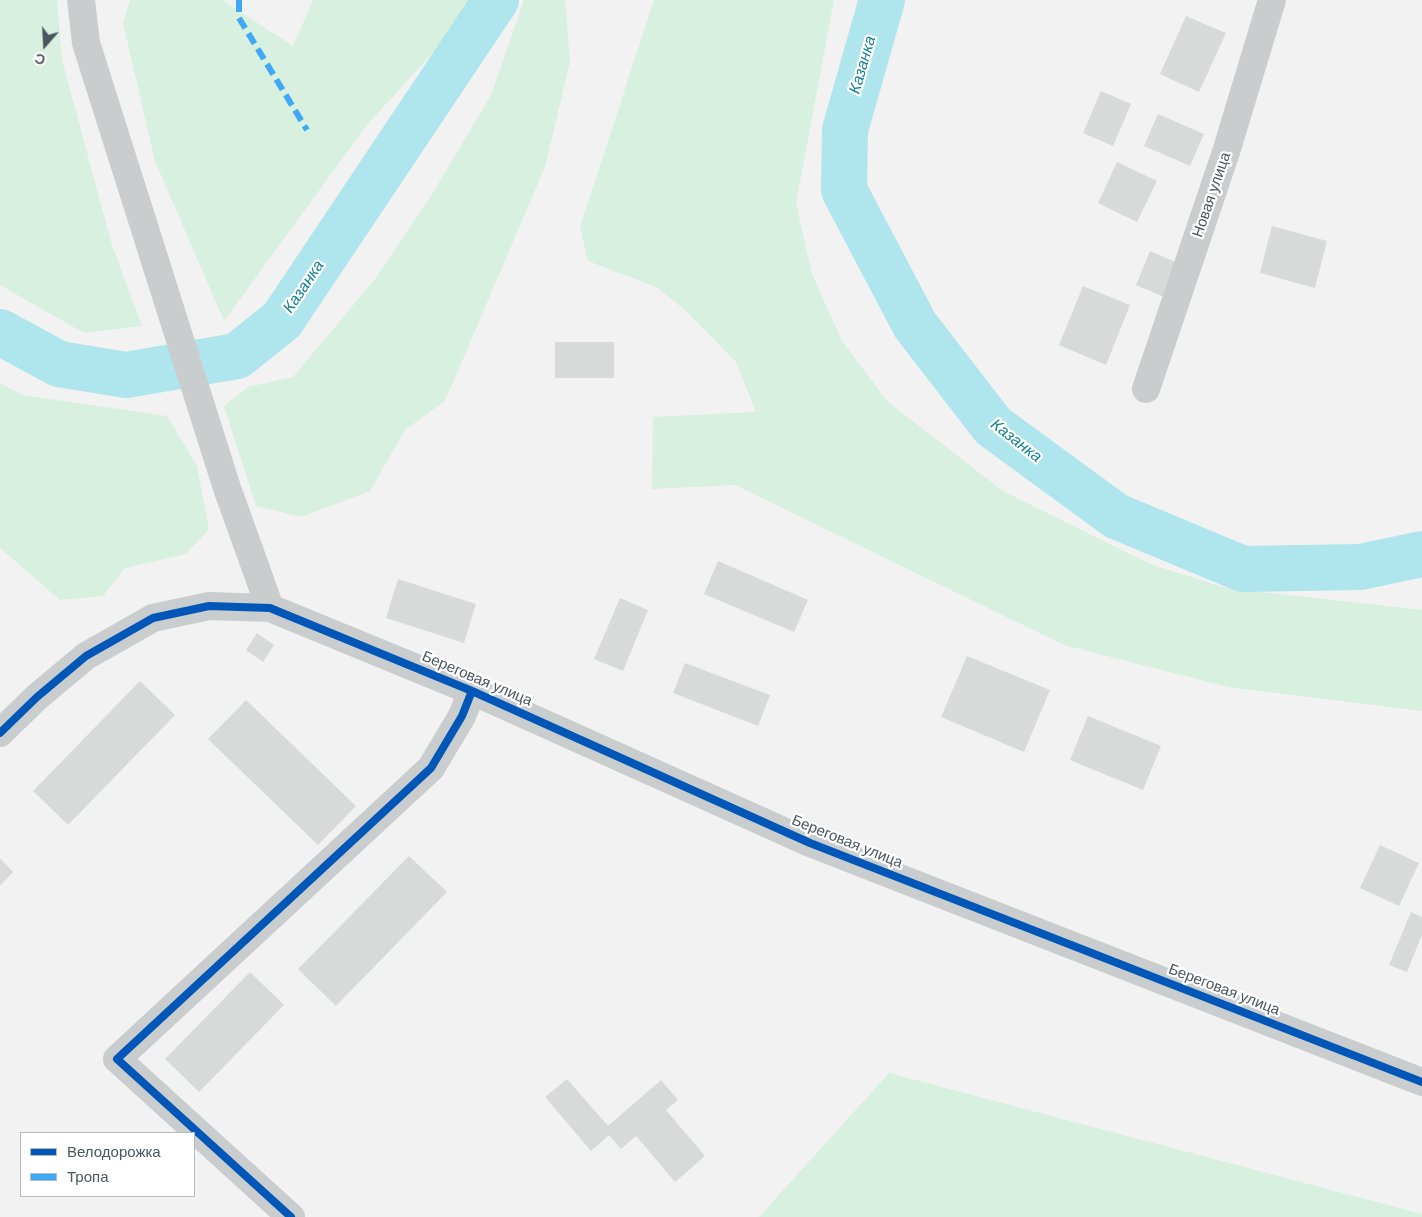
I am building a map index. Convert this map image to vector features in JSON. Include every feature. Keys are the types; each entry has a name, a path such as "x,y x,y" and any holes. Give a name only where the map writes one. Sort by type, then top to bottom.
{"street":[{"path":"0,733 37,697 86,656 153,618 209,606 270,608 227,488 86,43 81,0"},
{"name":"Новая улица","path":"1146,390 1226,152 1272,0"},
{"name":"Береговая улица","path":"270,608 472,691 810,843 1422,1082"},
{"path":"291,1217 117,1059 431,768 462,716 472,691"}],"green space":[{"path":"0,0 57,0 62,60 112,245 142,326 84,333 0,285"},
{"path":"130,0 222,0 293,46 313,0 472,0 460,23 366,126 224,321 155,161 123,23"},
{"path":"524,0 565,0 570,62 545,167 445,401 405,430 370,491 301,517 256,506 224,406 248,387 293,377 375,279 431,196 491,95"},
{"path":"654,0 834,0 796,203 812,274 842,341 887,401 1003,491 1150,564 1226,588 1422,610 1422,711 1228,687 1064,645 735,485 652,489 653,417 756,412 736,362 685,310 656,287 588,261 580,227"},
{"path":"0,383 22,395 167,416 197,466 209,529 186,554 125,568 103,596 60,600 0,548"},
{"path":"889,1073 1422,1214 1422,1217 759,1217"}],"building":[{"path":"1186,16 1226,33 1199,92 1160,74"},
{"path":"1101,91 1131,104 1113,146 1083,133"},
{"path":"1158,114 1204,134 1190,166 1144,146"},
{"path":"1117,162 1157,181 1137,222 1098,203"},
{"path":"1272,226 1327,241 1315,288 1260,273"},
{"path":"1150,251 1185,266 1171,300 1136,285"},
{"path":"1083,286 1130,305 1106,365 1059,345"},
{"path":"555,342 614,342 614,378 555,378"},
{"path":"718,561 808,600 794,632 704,594"},
{"path":"398,579 476,604 464,643 386,618"},
{"path":"620,598 648,610 623,671 594,659"},
{"path":"257,633 274,645 263,662 246,650"},
{"path":"967,656 1050,690 1024,752 941,717"},
{"path":"685,663 770,695 758,726 673,693"},
{"path":"140,681 175,715 68,825 33,791"},
{"path":"246,700 356,806 318,845 208,739"},
{"path":"1088,716 1161,746 1143,790 1070,760"},
{"path":"1380,845 1419,863 1399,906 1360,888"},
{"path":"409,856 447,892 336,1006 298,969"},
{"path":"0,858 13,872 0,886"},
{"path":"1411,912 1422,917 1422,935 1407,972 1389,965"},
{"path":"250,972 284,1005 199,1092 165,1059"},
{"path":"567,1079 608,1126 661,1080 678,1100 666,1110 705,1156 675,1182 636,1136 621,1149 609,1135 591,1151 545,1097"}],"waterway":[{"name":"Казанка","path":"0,332 59,364 126,375 237,356 282,320 496,0"},
{"name":"Казанка","path":"882,0 845,130 844,190 915,325 993,426 1116,516 1243,569 1360,567 1422,554"}],"marked path":[{"path":"239,0 239,18 307,130"}],"cycle path":[{"path":"0,733 37,697 86,656 153,618 209,606 270,608 472,691 810,843 1422,1082"},
{"path":"291,1217 117,1059 431,768 462,716 472,691"}]}
